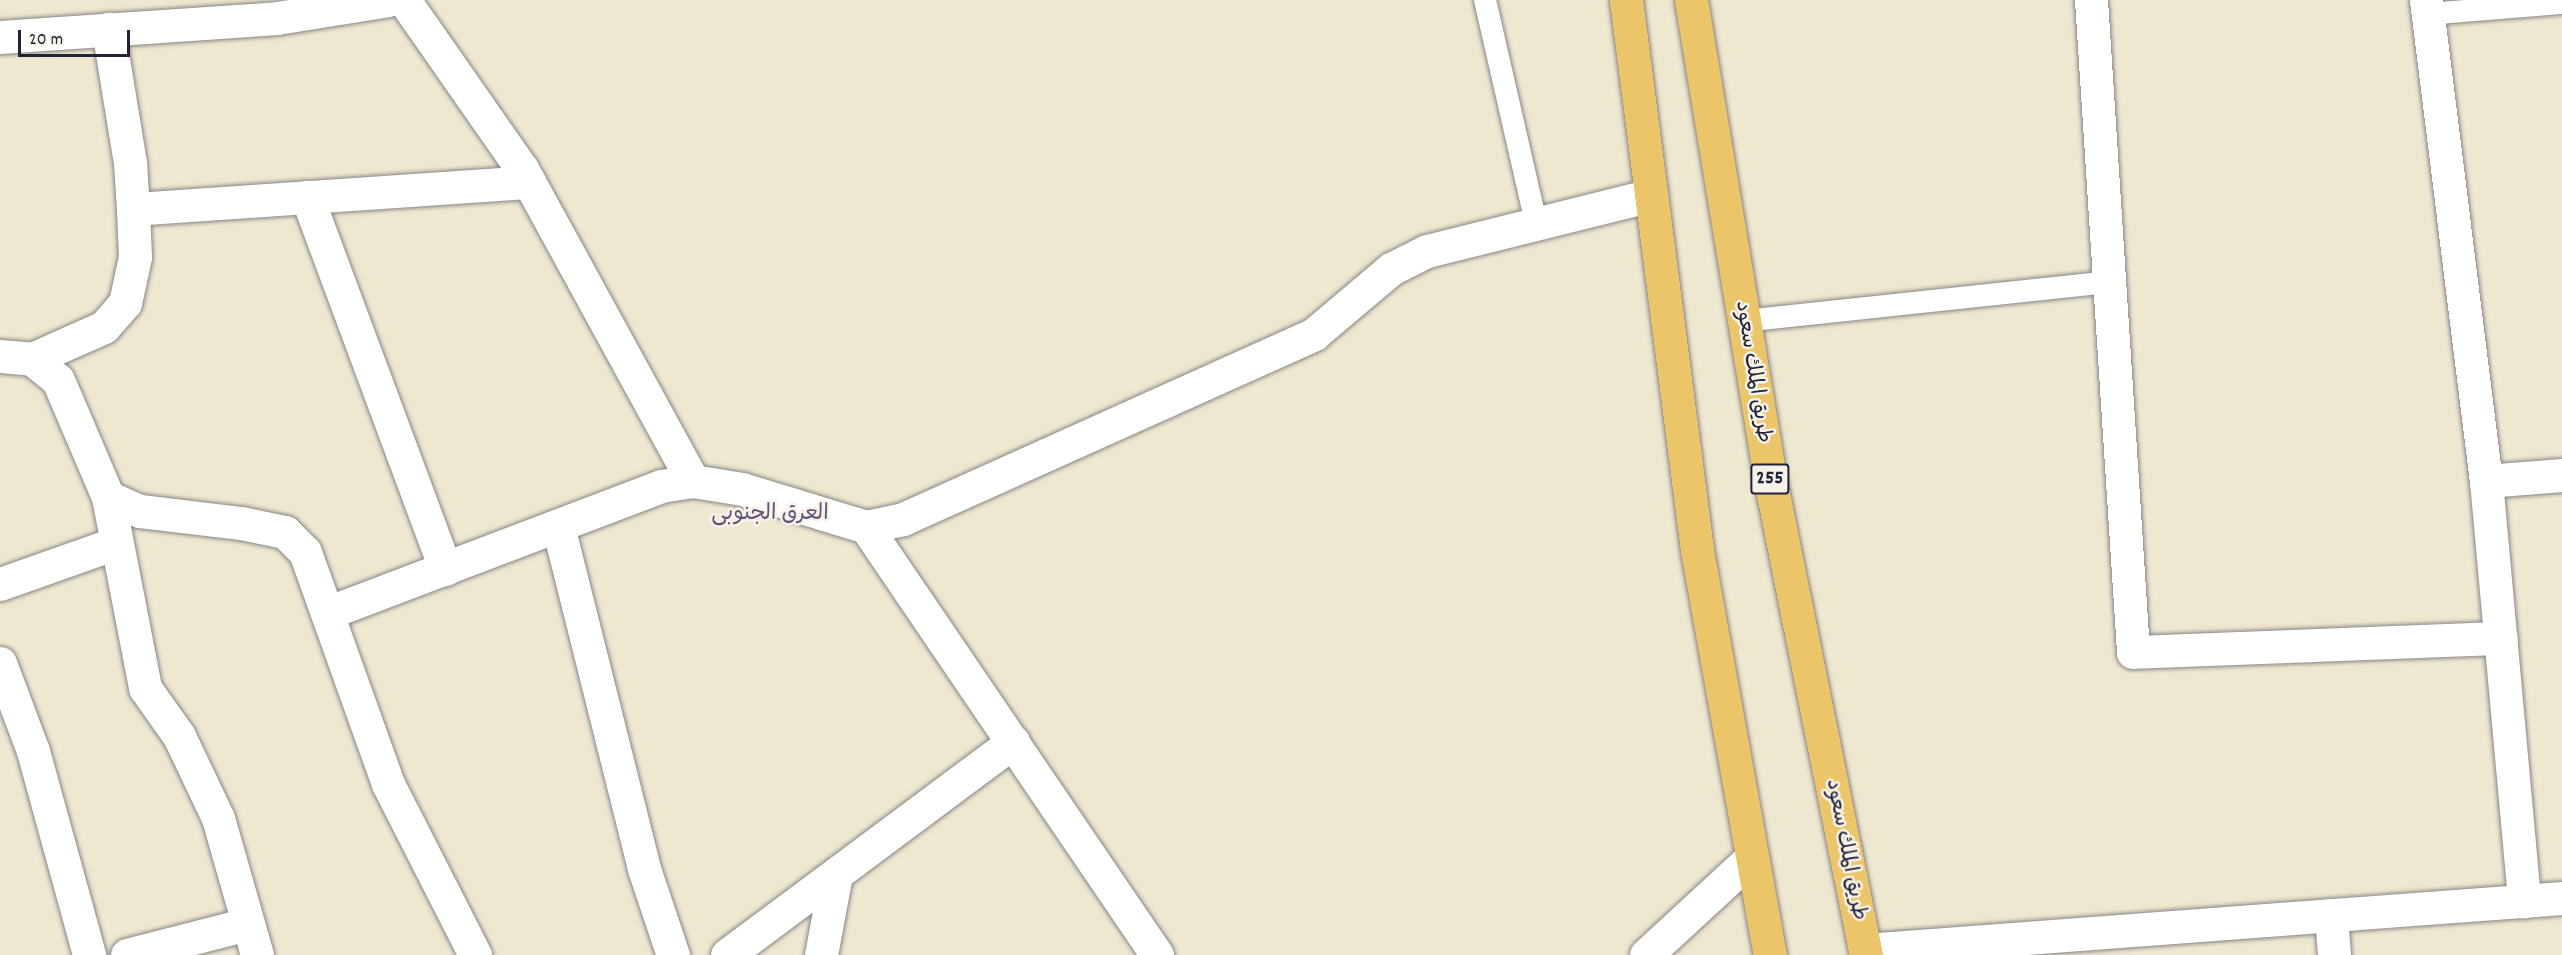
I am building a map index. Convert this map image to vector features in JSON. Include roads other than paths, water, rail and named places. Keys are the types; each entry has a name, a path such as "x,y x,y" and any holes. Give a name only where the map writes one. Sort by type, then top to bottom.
{"highway":[{"path":"1626,0 1697,550 1770,955"},
{"name":"طريق الملك سعود","path":"1691,0 1770,479 1865,953"}],"street":[{"path":"0,36 277,18 388,0"},
{"path":"404,0 426,27 529,182 693,481"},
{"path":"2091,0 2133,652 2500,638"},
{"path":"2427,7 2486,481 2524,901"},
{"path":"0,356 32,359 104,327 125,303 135,257 134,209 130,163 108,29"},
{"path":"134,209 529,182"},
{"path":"327,613 661,486 693,481 742,489 866,527 903,519 1314,334 1391,269 1427,251 1651,195"},
{"path":"307,197 445,568"},
{"path":"32,359 58,380 108,497 145,688 179,736 218,818 257,955"},
{"path":"2486,481 2562,475"},
{"path":"108,497 140,511 240,523 285,532 305,552 388,784 475,955"},
{"path":"558,526 612,730 644,869 673,955"},
{"path":"866,527 1157,955"},
{"path":"0,584 116,543"},
{"path":"0,663 33,751 88,955"},
{"path":"727,955 1012,742"},
{"path":"1646,955 1751,858"},
{"path":"820,955 836,874"},
{"path":"1865,953 2562,898"},
{"path":"2331,915 2334,955"},
{"path":"127,955 248,924"}],"lane":[{"path":"1485,0 1536,223"},
{"path":"2427,7 2562,3"},
{"path":"1744,321 2109,282"}],"district":[{"name":"العرق الجنوبى","path":"770,515"}]}
